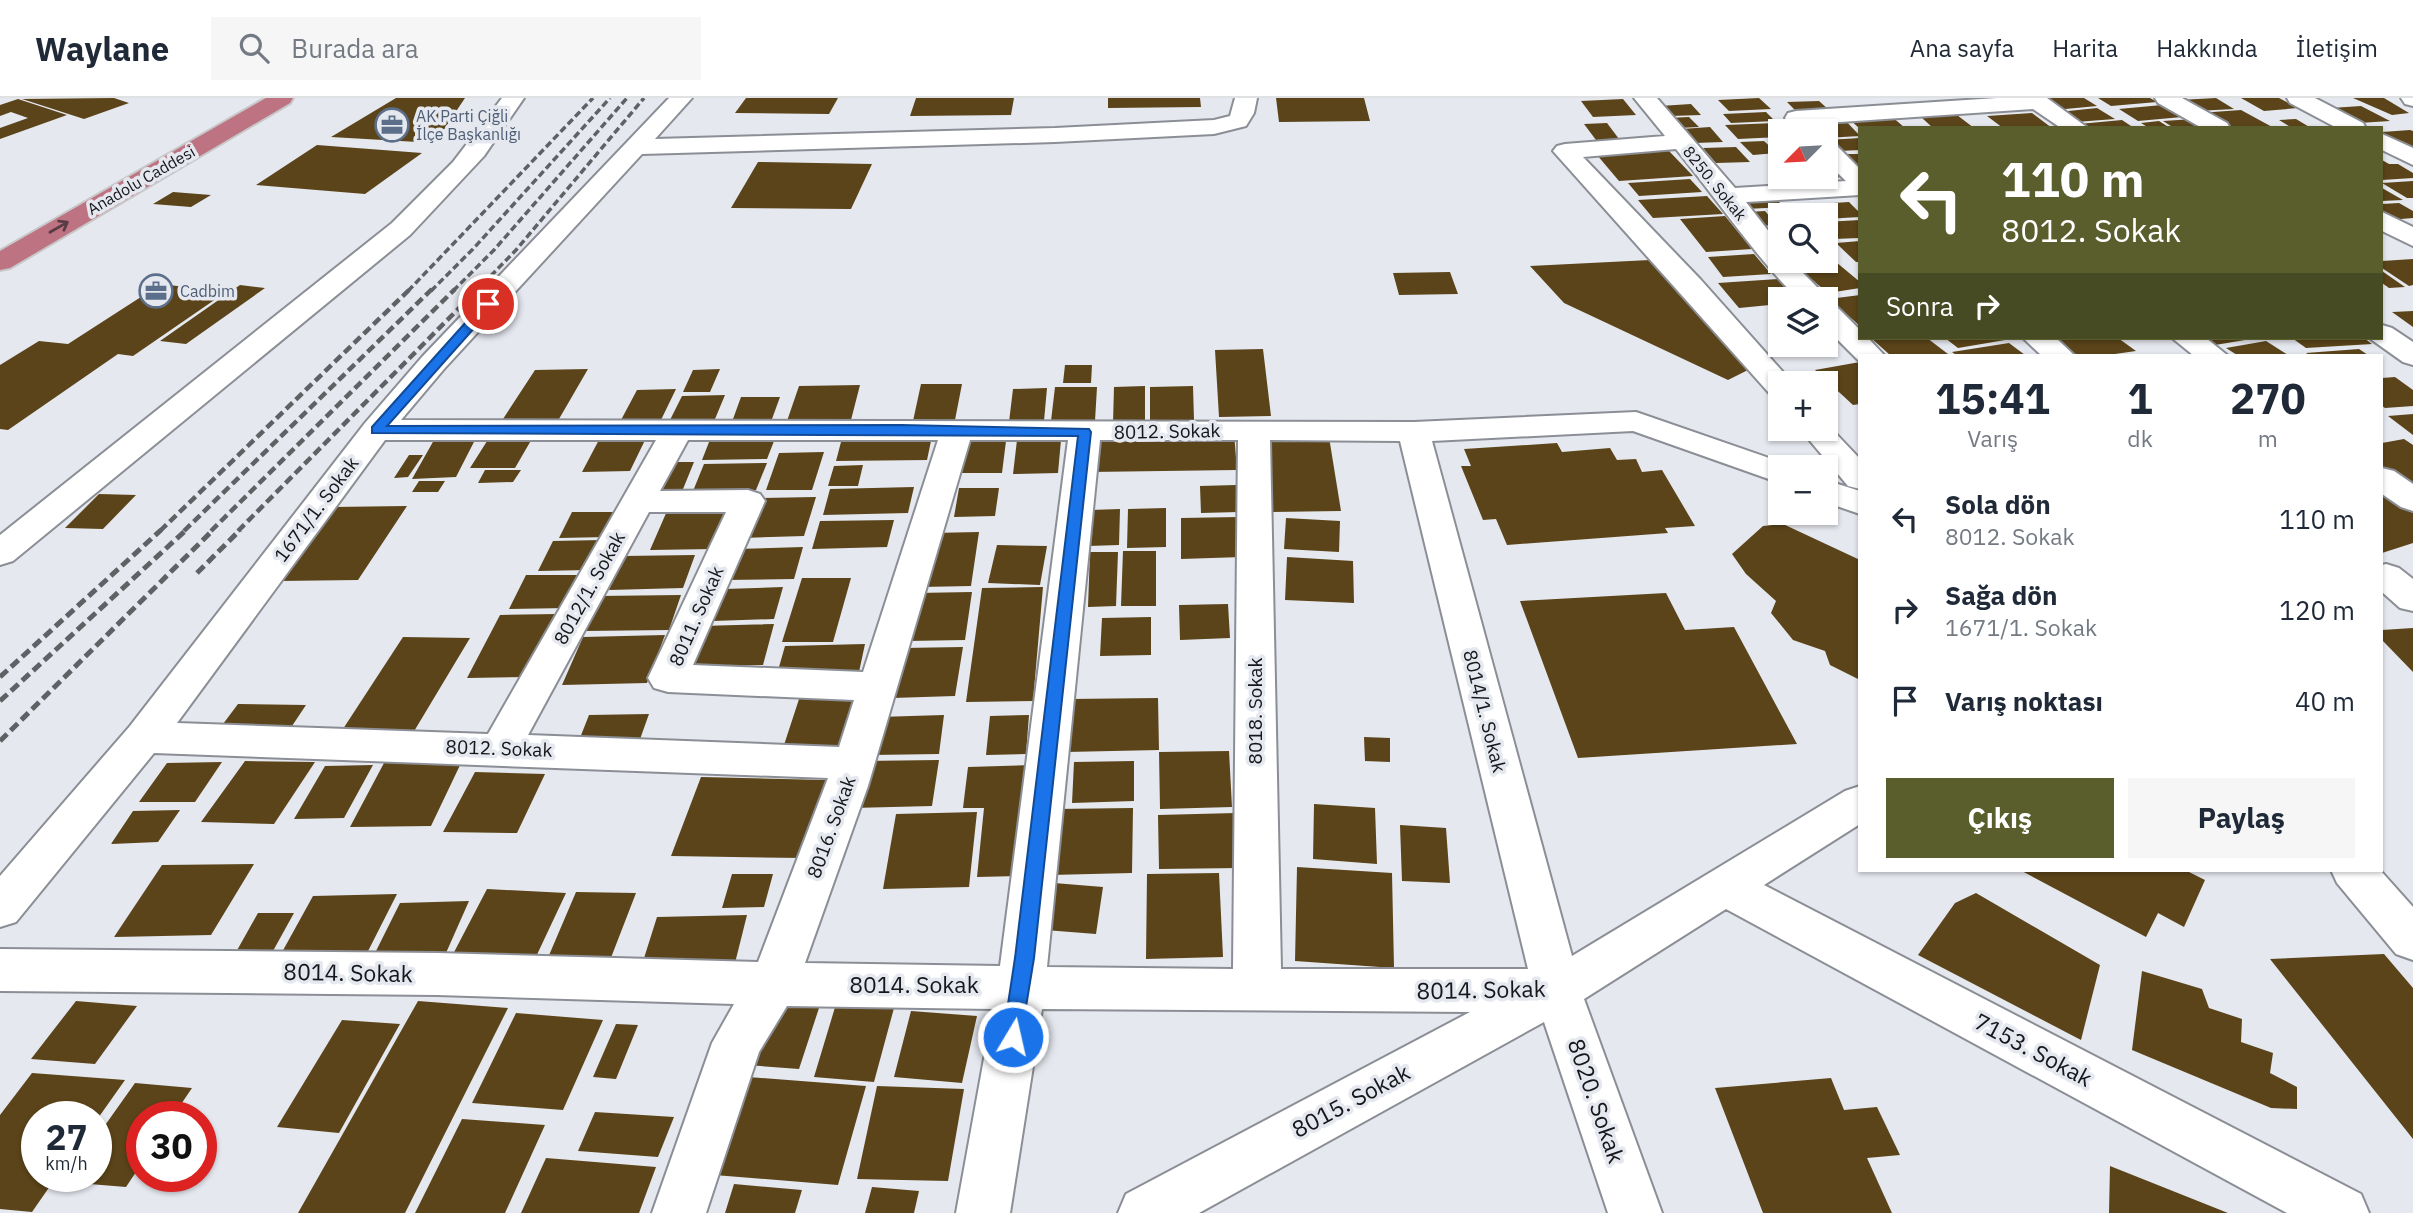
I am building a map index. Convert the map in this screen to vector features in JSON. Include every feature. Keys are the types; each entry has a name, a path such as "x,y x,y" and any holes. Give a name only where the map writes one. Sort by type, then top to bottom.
{"highway":[{"name":"Anadolu Caddesi","path":"0,238 238,98"},
{"name":"Anadolu Caddesi","path":"0,262 282,98"}],"street":[{"path":"0,553 401,229 449,183 494,129 513,98"},
{"name":"1671/1. Sokak","path":"0,908 144,737 376,430 433,363 681,98"},
{"path":"636,147 1214,127 1231,125 1241,120 1246,98"},
{"name":"8250. Sokak","path":"1645,98 1728,196 1784,270 1801,287"},
{"path":"2166,98 2215,126"},
{"path":"2298,98 2352,126"},
{"path":"1796,118 2035,100 2074,126"},
{"path":"1903,111 1920,126"},
{"path":"1682,142 1565,151 1692,286 1768,373"},
{"path":"2383,142 2413,158"},
{"path":"1838,160 1858,180"},
{"path":"1728,196 1858,188"},
{"path":"2383,221 2413,238"},
{"path":"2383,252 2413,249"},
{"path":"1838,324 1868,354"},
{"path":"2383,335 2413,356"},
{"path":"2040,340 2058,354"},
{"path":"2190,340 2211,354"},
{"name":"8012. Sokak","path":"376,430 957,429 1085,432 1414,432 1636,421 1768,470"},
{"name":"8012/1. Sokak","path":"501,748 678,429"},
{"name":"8016. Sokak","path":"679,1213 737,1043 774,985 854,763 957,429"},
{"name":"8018. Sokak","path":"1254,430 1257,991"},
{"path":"984,1213 1021,986 1085,432"},
{"name":"8014/1. Sokak","path":"1414,432 1557,990"},
{"path":"1827,441 1858,477"},
{"path":"2383,479 2413,500"},
{"path":"1838,495 1858,502"},
{"name":"8011. Sokak","path":"637,502 748,501 668,678 878,687"},
{"path":"2394,574 2413,599"},
{"name":"8012. Sokak","path":"144,737 854,763"},
{"name":"8014. Sokak","path":"0,970 437,974 774,985 1257,991 1557,990 1858,804"},
{"path":"2355,872 2413,940"},
{"name":"7153. Sokak","path":"1723,886 2342,1213"},
{"name":"8015. Sokak","path":"1145,1213 1557,990"},
{"name":"8020. Sokak","path":"1557,990 1635,1213"}],"building":[{"path":"114,98 129,103 84,119 22,99"},
{"path":"396,98 465,98 435,143 331,137"},
{"path":"746,98 838,98 829,114 735,113"},
{"path":"916,98 1014,98 1011,115 910,116"},
{"path":"1108,98 1200,98 1201,107 1108,108"},
{"path":"1276,98 1364,98 1370,121 1279,122"},
{"path":"1759,98 1771,109 1729,111 1718,100"},
{"path":"2037,98 2084,98 2097,106 2055,110"},
{"path":"2098,98 2150,98 2157,102 2111,106"},
{"path":"2216,98 2234,109 2197,111 2179,100"},
{"path":"2241,98 2279,98 2298,108 2264,111"},
{"path":"2353,98 2384,98 2409,113 2392,115"},
{"path":"18,99 67,115 0,139 0,128 28,118 11,112 0,116 0,105"},
{"path":"1623,99 1636,115 1593,117 1581,101"},
{"path":"1819,101 1829,110 1797,112 1787,102"},
{"path":"1691,104 1701,115 1670,116 1660,106"},
{"path":"2162,105 2182,117 2138,121 2119,109"},
{"path":"2361,106 2390,121 2359,123 2331,108"},
{"path":"2097,108 2115,119 2076,122 2059,112"},
{"path":"2241,110 2270,126 2227,126 2199,113"},
{"path":"1766,112 1773,119 1731,123 1723,114"},
{"path":"2032,113 2049,126 2000,126 1987,116"},
{"path":"1890,115 1903,126 1858,127 1847,117"},
{"path":"1957,115 1971,126 1931,126 1921,117"},
{"path":"1689,117 1699,127 1678,128 1669,118"},
{"path":"2194,119 2206,126 2171,126 2163,121"},
{"path":"2296,119 2308,126 2289,126 2279,120"},
{"path":"1838,120 1845,120 1858,136 1838,137"},
{"path":"2122,120 2131,126 2082,126 2079,124"},
{"path":"2159,121 2167,126 2146,126 2141,123"},
{"path":"1607,123 1619,139 1596,140 1584,124"},
{"path":"1768,123 1768,138 1738,139 1725,125"},
{"path":"1710,127 1723,142 1695,143 1682,129"},
{"path":"2413,131 2413,151 2383,136 2383,132"},
{"path":"1858,138 1858,150 1840,151 1838,139"},
{"path":"1764,141 1768,145 1768,154 1753,155 1740,142"},
{"path":"317,145 422,153 365,194 256,185"},
{"path":"1736,147 1750,162 1716,163 1703,148"},
{"path":"1669,151 1693,176 1619,181 1597,155"},
{"path":"1844,154 1858,154 1858,167"},
{"path":"2383,161 2398,164 2413,173 2413,178 2383,180"},
{"path":"758,162 872,164 851,209 731,208"},
{"path":"1690,179 1702,192 1639,196 1628,183"},
{"path":"2413,181 2413,198 2407,198 2383,183"},
{"path":"2383,189 2403,200 2383,201"},
{"path":"173,192 211,195 191,207 153,204"},
{"path":"1707,196 1723,214 1653,218 1638,200"},
{"path":"1774,197 1780,203 1768,203 1768,208 1746,209 1736,199"},
{"path":"1849,202 1858,211 1858,217 1838,218 1838,203 1833,203"},
{"path":"2399,203 2413,211 2413,218 2389,220 2383,216 2383,204"},
{"path":"1765,211 1768,214 1768,226 1760,226 1748,212"},
{"path":"1725,216 1752,249 1706,252 1680,219"},
{"path":"1858,220 1858,238 1838,239 1838,221"},
{"path":"1858,241 1856,262 1838,245 1838,243"},
{"path":"1754,254 1771,274 1723,277 1708,257"},
{"path":"2413,259 2413,285 2409,286 2383,269 2383,261"},
{"path":"1650,260 1752,368 1728,380 1564,303 1530,266"},
{"path":"1838,264 1858,280 1858,288 1838,291 1838,287 1821,287 1804,273 1838,273"},
{"path":"1450,272 1458,294 1399,295 1393,273"},
{"path":"2383,272 2405,287 2389,288 2383,284"},
{"path":"1778,279 1786,287 1768,287 1768,305 1739,308 1718,283"},
{"path":"161,284 226,292 133,356 118,354 8,430 0,429 0,365 39,341 68,344"},
{"path":"240,285 265,288 186,344 160,341"},
{"path":"1858,295 1858,324 1838,307 1838,298"},
{"path":"2413,311 2413,327 2392,312"},
{"path":"1873,340 1930,340 1948,354 1889,354"},
{"path":"1948,340 2005,340 1958,348"},
{"path":"2121,340 2136,351 2069,354 2050,341"},
{"path":"2200,340 2245,340 2209,346"},
{"path":"2295,340 2367,340 2372,344 2306,348"},
{"path":"2266,341 2286,354 2235,354 2226,348"},
{"path":"2009,343 2024,354 1955,354 1952,352"},
{"path":"1263,349 1271,416 1219,417 1215,350"},
{"path":"2359,349 2366,354 2308,354"},
{"path":"1858,362 1858,404 1853,405 1838,391 1838,371 1816,371"},
{"path":"1065,365 1092,365 1091,383 1063,383"},
{"path":"588,369 559,419 503,419 535,370"},
{"path":"720,369 710,392 683,392 693,370"},
{"path":"2395,377 2413,390 2413,406 2383,407 2383,378"},
{"path":"921,384 962,384 955,420 913,421"},
{"path":"860,385 851,420 787,421 799,386"},
{"path":"1145,386 1145,422 1113,423 1114,387"},
{"path":"1193,386 1194,420 1150,421 1150,387"},
{"path":"1055,387 1097,387 1095,421 1051,421"},
{"path":"1047,388 1044,421 1009,422 1013,389"},
{"path":"676,389 661,420 621,420 637,390"},
{"path":"725,395 715,419 670,420 682,396"},
{"path":"741,397 780,397 772,419 733,419"},
{"path":"2413,414 2413,435 2388,416"},
{"path":"1234,433 1237,470 1089,472 1091,436"},
{"path":"601,436 647,436 630,471 582,472"},
{"path":"776,436 767,459 702,460 711,437"},
{"path":"533,437 515,468 470,468 489,438"},
{"path":"1329,437 1341,511 1271,512 1263,438"},
{"path":"476,438 456,477 412,479 434,440"},
{"path":"2404,439 2413,445 2413,491 2383,471 2383,443"},
{"path":"1017,440 1061,440 1058,473 1013,474"},
{"path":"931,441 927,460 836,461 841,442"},
{"path":"1006,441 1002,473 954,473 960,442"},
{"path":"1557,443 1562,452 1610,448 1617,460 1636,459 1642,472 1662,470 1695,526 1665,528 1668,533 1507,545 1496,519 1483,520 1461,466 1471,466 1464,449"},
{"path":"824,452 812,490 766,490 779,453"},
{"path":"409,455 423,455 408,477 394,478"},
{"path":"664,462 694,462 681,494 650,495"},
{"path":"767,463 756,490 693,491 704,464"},
{"path":"863,465 858,486 828,486 834,466"},
{"path":"485,470 521,470 513,482 478,483"},
{"path":"419,481 445,481 438,492 412,492"},
{"path":"1236,485 1238,512 1201,513 1200,486"},
{"path":"914,487 908,513 823,515 830,489"},
{"path":"959,488 999,488 995,516 954,517"},
{"path":"2383,491 2413,513 2413,543 2383,553"},
{"path":"99,494 136,495 103,529 65,528"},
{"path":"816,497 804,536 742,538 755,498"},
{"path":"407,506 358,580 279,581 333,507"},
{"path":"1166,508 1166,547 1127,548 1128,509"},
{"path":"1120,509 1119,545 1088,546 1090,510"},
{"path":"727,510 713,549 650,550 667,511"},
{"path":"572,512 618,512 607,537 559,538"},
{"path":"1239,517 1242,557 1181,559 1181,518"},
{"path":"1286,518 1340,521 1339,552 1284,549"},
{"path":"894,520 887,547 812,549 820,521"},
{"path":"1785,525 1858,559 1858,679 1830,665 1825,651 1793,640 1771,613 1776,601 1746,574 1732,554 1763,526"},
{"path":"979,532 971,586 921,587 931,533"},
{"path":"602,540 588,570 538,571 553,541"},
{"path":"997,545 1047,546 1040,585 988,583"},
{"path":"803,547 794,579 725,580 736,549"},
{"path":"1123,551 1156,551 1156,606 1121,606"},
{"path":"1090,552 1118,552 1116,606 1088,607"},
{"path":"695,555 683,588 609,590 623,556"},
{"path":"1287,557 1353,561 1354,603 1285,600"},
{"path":"526,575 583,575 567,608 509,609"},
{"path":"802,578 851,578 833,642 782,642"},
{"path":"783,587 774,619 713,621 724,589"},
{"path":"1043,587 1033,701 966,702 982,588"},
{"path":"972,592 965,640 907,641 916,593"},
{"path":"1666,593 1685,630 1734,627 1797,744 1578,758 1520,601"},
{"path":"681,595 669,630 583,631 598,596"},
{"path":"1228,604 1230,638 1180,640 1179,605"},
{"path":"557,614 528,677 467,678 500,615"},
{"path":"1151,617 1151,655 1100,656 1102,618"},
{"path":"774,624 763,665 686,667 701,626"},
{"path":"2413,628 2413,672 2383,641 2383,630"},
{"path":"665,635 647,683 562,685 583,637"},
{"path":"403,637 470,638 413,733 341,732"},
{"path":"865,644 859,672 777,674 785,646"},
{"path":"963,647 955,696 892,698 902,648"},
{"path":"801,693 857,693 842,746 784,745"},
{"path":"1158,698 1159,750 1066,752 1069,699"},
{"path":"238,704 306,705 292,726 223,724"},
{"path":"649,714 639,742 578,743 589,715"},
{"path":"944,715 939,754 871,755 878,717"},
{"path":"1029,715 1026,754 986,755 990,716"},
{"path":"1364,737 1390,738 1390,762 1365,761"},
{"path":"1229,751 1232,807 1160,809 1159,752"},
{"path":"939,760 932,806 852,808 862,761"},
{"path":"245,761 315,762 274,824 201,822"},
{"path":"462,761 431,826 350,827 384,763"},
{"path":"1134,761 1134,801 1072,803 1074,762"},
{"path":"222,762 195,802 139,802 167,763"},
{"path":"373,765 344,818 294,819 325,766"},
{"path":"1033,765 1023,876 977,877 984,808 963,808 968,767"},
{"path":"475,772 545,774 517,833 443,832"},
{"path":"701,777 826,780 803,858 671,856"},
{"path":"1314,804 1375,808 1377,864 1313,859"},
{"path":"1133,808 1132,873 1050,875 1054,809"},
{"path":"180,810 158,842 111,844 133,811"},
{"path":"977,812 969,887 883,889 896,814"},
{"path":"1236,813 1239,868 1159,869 1158,815"},
{"path":"1400,825 1446,828 1450,883 1402,881"},
{"path":"254,864 211,935 114,937 162,865"},
{"path":"1297,867 1392,873 1394,968 1295,961"},
{"path":"2024,872 2189,872 2205,880 2184,927 2158,913 2146,937"},
{"path":"1219,873 1223,957 1146,959 1147,874"},
{"path":"732,874 773,874 764,907 722,908"},
{"path":"1054,883 1103,887 1096,934 1045,930"},
{"path":"487,889 566,893 534,961 451,958"},
{"path":"576,892 636,893 607,968 544,967"},
{"path":"1976,893 2100,965 2081,1040 1918,955 1955,903"},
{"path":"397,894 363,961 276,963 313,896"},
{"path":"469,901 442,962 370,963 400,903"},
{"path":"258,913 294,913 268,960 231,961"},
{"path":"747,915 733,971 639,974 657,917"},
{"path":"2384,954 2413,988 2413,1139 2270,959"},
{"path":"2142,971 2202,989 2209,1008 2242,1019 2241,1042 2273,1053 2270,1073 2297,1087 2297,1109 2271,1108 2132,1050"},
{"path":"76,1001 137,1006 95,1064 31,1059"},
{"path":"418,1001 508,1008 405,1213 298,1213"},
{"path":"768,1004 819,1008 799,1069 746,1065"},
{"path":"836,1004 894,1008 874,1082 814,1077"},
{"path":"911,1011 977,1016 962,1083 894,1077"},
{"path":"516,1013 603,1020 563,1110 472,1103"},
{"path":"342,1020 400,1024 339,1133 277,1127"},
{"path":"616,1024 638,1025 616,1079 593,1077"},
{"path":"32,1073 125,1080 110,1101 21,1101 21,1192 46,1192 32,1212 0,1209 0,1115"},
{"path":"736,1076 866,1086 838,1185 702,1174"},
{"path":"1831,1078 1844,1110 1877,1107 1900,1155 1867,1158 1892,1213 1763,1213 1715,1088"},
{"path":"135,1083 192,1088 183,1101 126,1101 126,1187 112,1186 112,1115"},
{"path":"877,1086 964,1089 948,1181 857,1179"},
{"path":"595,1112 674,1117 658,1157 578,1151"},
{"path":"462,1119 545,1125 505,1213 415,1213"},
{"path":"546,1158 656,1167 639,1213 521,1213"},
{"path":"2110,1166 2228,1213 2109,1213"},
{"path":"734,1184 802,1190 795,1213 725,1213"},
{"path":"872,1187 919,1191 914,1213 865,1213"}],"railway":[{"path":"409,290 593,98"},
{"path":"431,291 473,249 610,98"},
{"path":"455,289 494,250 627,98"},
{"path":"476,291 516,250 644,98"},
{"path":"184,531 432,289"},
{"path":"211,531 455,289"},
{"path":"238,531 478,289"},
{"path":"160,531 409,290"},
{"path":"0,677 161,530"},
{"path":"0,701 186,530"},
{"path":"0,741 213,530"},
{"path":"197,573 240,530"}],"place":[{"name":"AK Parti Çiğli İlçe Başkanlığı","path":"392,125"},
{"name":"Cadbim","path":"156,291"}],"route":[{"path":"488,304 376,430 957,429 1085,432 1025,958 1013,1037"}]}
